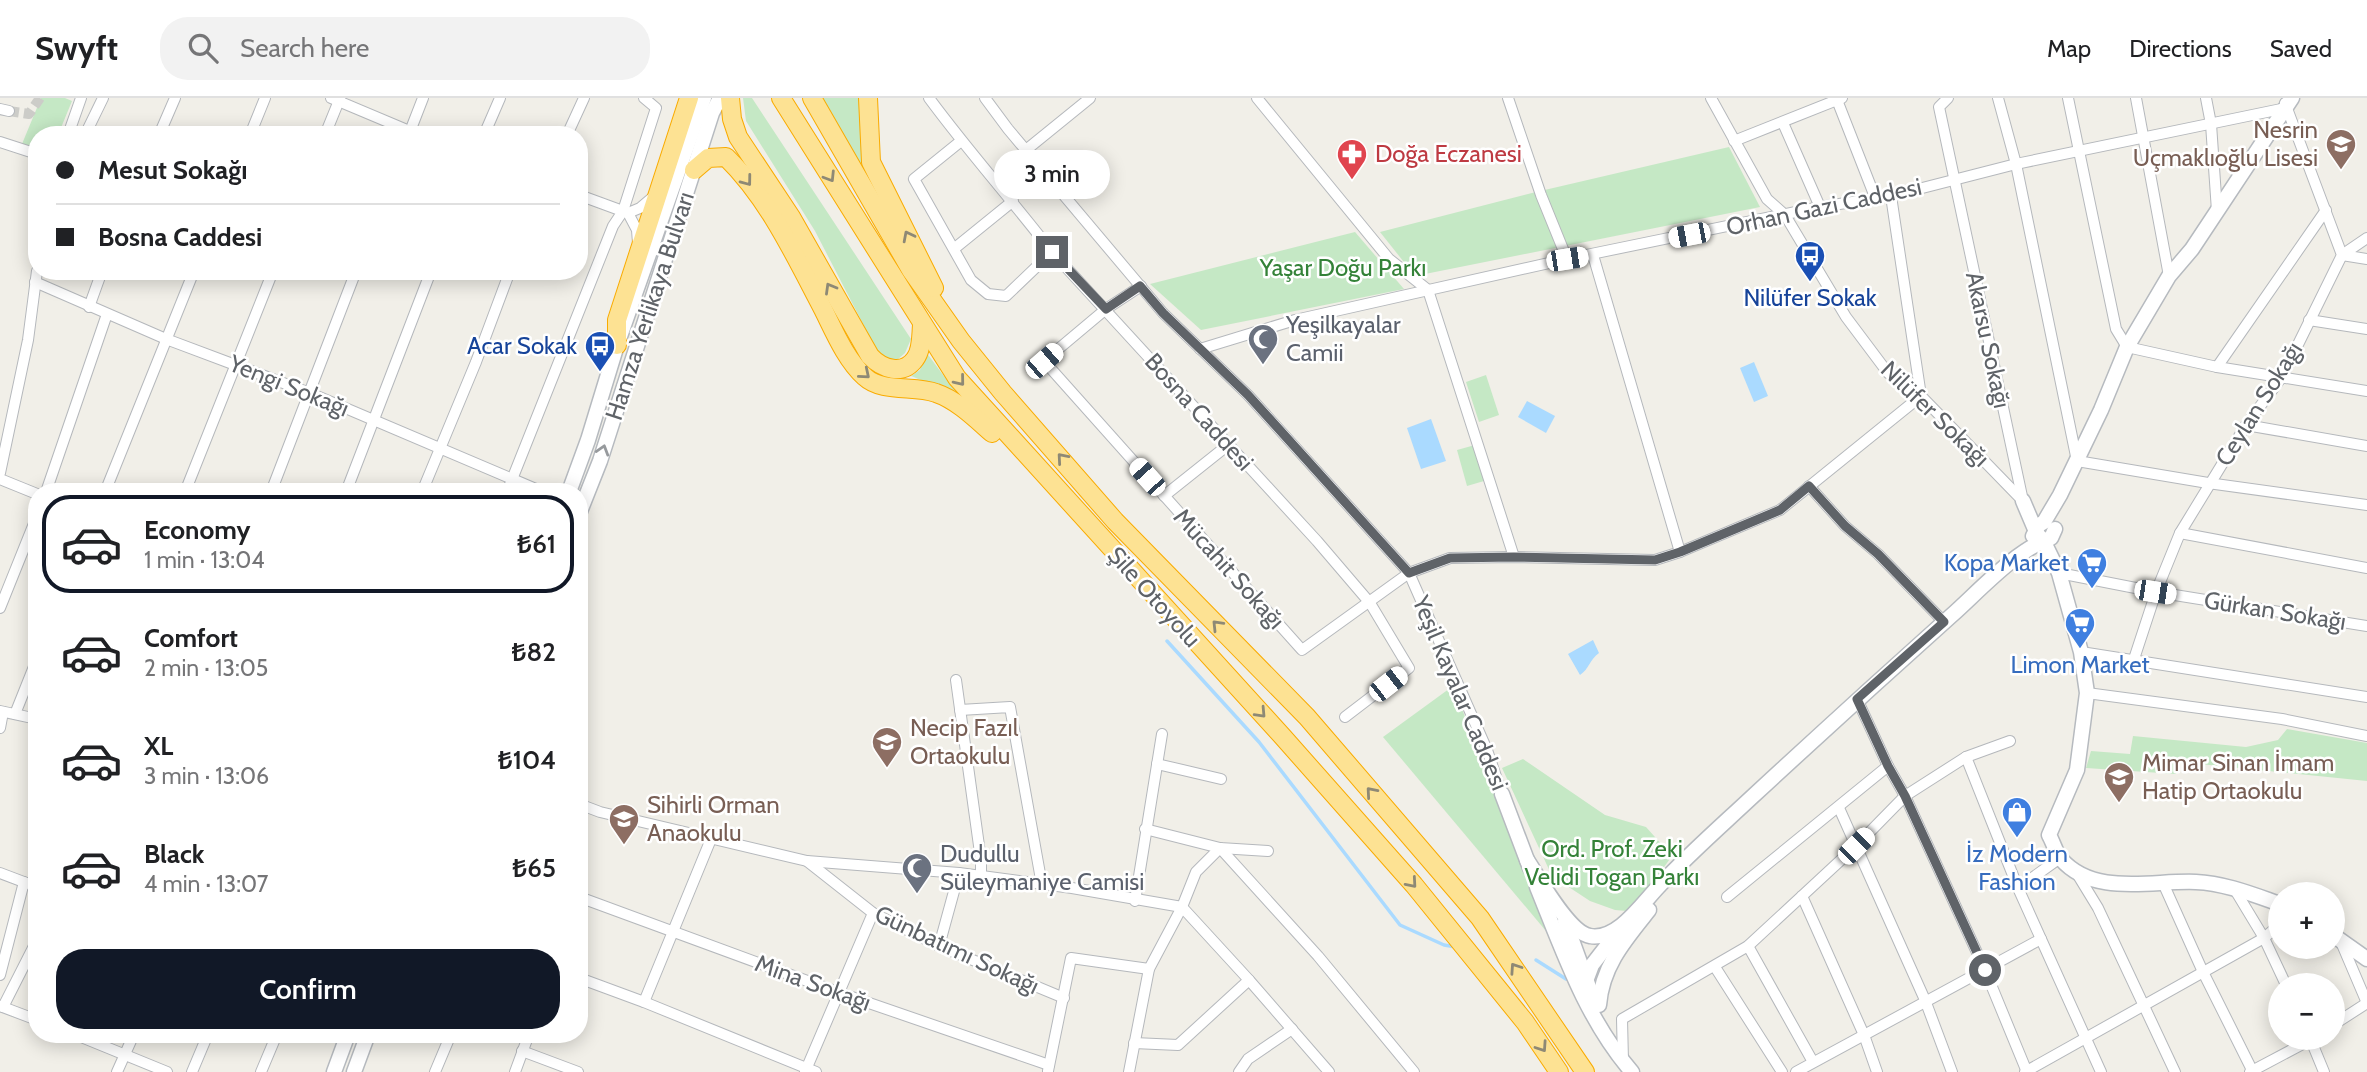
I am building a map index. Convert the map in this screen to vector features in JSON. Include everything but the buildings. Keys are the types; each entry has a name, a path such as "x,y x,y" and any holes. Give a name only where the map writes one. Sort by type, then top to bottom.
{"highway":[{"path":"617,345 617,320 690,98"},
{"path":"730,98 732,119 738,137 791,217 870,356 878,365 892,369 906,367 916,358 922,325"},
{"name":"Şile Otoyolu","path":"781,98 957,379 1414,885 1525,1022 1559,1072"},
{"name":"Şile Otoyolu","path":"811,98 911,270 961,341 1115,521 1307,717 1480,918 1586,1072"},
{"path":"868,98 871,162 961,341"},
{"path":"694,170 708,158 726,157 747,179 786,239 853,363 866,379 887,386 937,393 973,416 1058,492"}],"street":[{"path":"71,126 81,98"},
{"path":"89,126 103,98"},
{"path":"163,126 175,98"},
{"path":"254,126 265,98"},
{"path":"414,126 422,98"},
{"path":"488,126 500,98"},
{"path":"571,126 584,98"},
{"path":"510,483 608,237 626,212 656,108 645,98"},
{"name":"Hamza Yerlikaya Bulvarı","path":"572,483 617,345 704,98"},
{"name":"Hamza Yerlikaya Bulvarı","path":"588,490 600,461 712,113 720,98"},
{"name":"Bosna Caddesi","path":"929,98 1052,252 1370,603 1409,668 1345,718"},
{"name":"Yeşil Kayalar Caddesi","path":"985,98 1163,313 1248,395 1409,573 1488,750 1527,860"},
{"path":"1026,150 1090,98"},
{"path":"1257,98 1389,259 1427,290 1514,557"},
{"path":"1508,98 1541,195 1567,259"},
{"name":"Nilüfer Sokağı","path":"1712,98 1767,199 1785,215 1846,317 1888,373 1921,396 2023,501 2045,530"},
{"name":"Akarsu Sokağı","path":"1948,98 1940,107 1953,179 2023,501"},
{"path":"1998,98 2016,164 2077,461"},
{"path":"2068,98 2116,329 2127,347 2217,367 2367,391"},
{"path":"2136,98 2169,275"},
{"path":"2206,98 2211,124 2217,211"},
{"path":"328,126 336,99 396,126"},
{"path":"1734,141 1840,99 1875,197"},
{"path":"2287,101 2342,255"},
{"path":"1582,986 1586,964 1672,872 1857,699 2013,562 2045,530 2127,347 2169,275 2192,249 2287,101"},
{"name":"Orhan Gazi Caddesi","path":"1200,349 1294,320 1567,259 1820,207 1891,196 2016,164 2211,124 2287,101"},
{"path":"1783,123 1820,207"},
{"path":"961,141 914,179 971,280 988,294 1006,296 1052,252"},
{"path":"0,142 28,151"},
{"path":"626,212 650,201 660,189"},
{"path":"1370,603 1409,573 1450,558 1655,560 1780,510 1921,396 1891,196"},
{"path":"588,198 626,212 637,230 637,257"},
{"path":"955,248 1013,201"},
{"path":"2217,367 2326,210"},
{"path":"2342,255 2367,238"},
{"path":"1593,255 1680,552"},
{"path":"2342,255 2367,259"},
{"name":"Ceylan Sokağı","path":"2134,659 2155,592 2179,533 2246,425 2282,377 2342,255"},
{"path":"0,473 5,418 28,340 36,280"},
{"name":"Yengi Sokağı","path":"41,280 89,307 310,393 522,483"},
{"path":"89,307 100,280"},
{"path":"109,483 190,280"},
{"path":"189,483 269,280"},
{"path":"275,483 353,280"},
{"path":"350,483 428,280"},
{"path":"426,483 507,280"},
{"name":"Mücahit Sokağı","path":"1140,286 1106,309 1044,361 1302,650 1370,603"},
{"path":"49,483 107,314"},
{"path":"2309,320 2367,329"},
{"path":"2246,425 2367,446"},
{"path":"1164,496 1228,444"},
{"path":"2077,461 2208,483 2367,505"},
{"path":"0,479 28,490"},
{"path":"1809,486 1845,526 1878,554 1944,622"},
{"path":"2045,530 2081,652 2087,692 2077,770 2049,835 2060,858 2076,871 2098,882 2198,882 2268,900"},
{"path":"2179,533 2367,568"},
{"path":"0,608 28,538"},
{"name":"Gürkan Sokağı","path":"2059,573 2155,592 2367,626"},
{"path":"2081,652 2367,697"},
{"path":"956,680 981,860 981,877"},
{"path":"15,714 28,682"},
{"path":"2087,692 2282,719 2367,736"},
{"path":"1857,699 1985,970 2026,1072 2268,934"},
{"path":"960,710 1010,707 1042,885"},
{"path":"0,728 1,711 28,717"},
{"path":"1135,901 1162,734"},
{"path":"1628,1067 1622,1019 1748,946 1856,846 1905,796 1966,757 2010,741"},
{"path":"1966,757 2018,888 2101,1072"},
{"path":"1157,764 1221,779"},
{"path":"1727,897 1888,766"},
{"name":"Günbatımı Sokağı","path":"588,807 807,861 873,913 939,946 1064,998"},
{"path":"1839,808 1925,1000 1952,1072"},
{"path":"1145,829 1220,848 1268,850"},
{"path":"643,1002 711,838"},
{"path":"1129,1072 1149,969 1196,872 1220,848"},
{"path":"1220,848 1318,956 1414,1072"},
{"path":"2018,888 2060,858"},
{"path":"1527,860 1560,910 1578,931 1589,936 1602,935 1624,925"},
{"path":"1527,860 1551,922 1582,986 1628,1067"},
{"path":"807,861 959,873 1073,888 1181,907 1329,1072"},
{"path":"2076,871 2098,908 2175,1072"},
{"path":"1599,1006 1603,976 1610,962 1665,890 1672,872"},
{"path":"0,873 28,884"},
{"path":"939,946 959,873"},
{"path":"0,975 24,882"},
{"path":"2163,883 2252,1072 2290,1050"},
{"path":"2235,890 2264,938 2280,973"},
{"path":"1802,896 1864,1035 1877,1072"},
{"name":"Mina Sokağı","path":"588,900 1049,1069"},
{"path":"1560,910 1586,964"},
{"path":"588,981 809,1071 873,913"},
{"path":"1551,922 1559,928 1570,957 1586,964 1610,962"},
{"path":"1796,1072 2041,939"},
{"path":"2345,943 2367,958"},
{"path":"1748,946 1813,1062"},
{"path":"2345,955 2367,1003 2345,1017"},
{"path":"28,956 1,1006 28,1016"},
{"path":"1049,1069 1071,958 1149,969"},
{"path":"1715,967 1782,1072"},
{"path":"1134,1043 1178,1045 1249,980"},
{"path":"1582,986 1599,1006 1628,1067"},
{"path":"1239,1072 1248,1059 1292,1029"},
{"path":"97,1043 167,1072"},
{"path":"117,1072 130,1043"},
{"path":"192,1072 204,1043"},
{"path":"261,1072 273,1043"},
{"path":"334,1072 345,1043"},
{"path":"354,1072 365,1043"},
{"path":"435,1072 447,1043"},
{"path":"515,1072 525,1043"},
{"path":"2316,1050 2324,1072"},
{"path":"522,1051 578,1072"}],"green space":[{"path":"41,98 65,98 72,101 62,126 29,126"},
{"path":"743,98 752,98 911,339 905,353 896,361 890,361 878,353 815,231 746,121"},
{"path":"821,98 859,98 865,171"},
{"path":"28,129 28,146 22,144"},
{"path":"1729,147 1760,207 1415,276 1380,232 1536,192"},
{"name":"Yaşar Doğu Parkı","path":"1355,232 1404,289 1201,330 1150,284"},
{"path":"926,352 958,395 911,376 920,370"},
{"path":"1486,375 1499,415 1479,422 1466,382"},
{"path":"1475,445 1484,481 1467,486 1457,450"},
{"name":"Ord. Prof. Zeki Velidi Togan Parkı","path":"1453,686 1551,937 1383,737"},
{"path":"2287,729 2367,743 2367,781 2180,762 2176,774 2086,768 2091,751 2130,754 2133,736 2246,747 2278,740"},
{"name":"Ord. Prof. Zeki Velidi Togan Parkı","path":"1523,759 1605,815 1646,827 1672,856 1636,906 1627,911 1615,910 1590,901 1552,876 1502,768"}],"water":[{"path":"1754,362 1768,396 1754,402 1740,368"},
{"path":"1527,401 1555,416 1546,433 1518,417"},
{"path":"1431,419 1446,461 1421,469 1407,428"},
{"path":"1593,640 1599,653 1580,675 1568,654"}],"waterway":[{"path":"1167,641 1259,742 1400,925 1444,945 1456,947"},
{"path":"1536,960 1566,979"}],"tunnel":[{"path":"9,111 29,114 40,98"}],"place":[{"name":"Nesrin Uçmaklıoğlu Lisesi","path":"2341,171"},
{"name":"Doğa Eczanesi","path":"1352,181"},
{"name":"Nilüfer Sokak","path":"1810,283"},
{"name":"Yeşilkayalar Camii","path":"1263,366"},
{"name":"Acar Sokak","path":"600,373"},
{"name":"Kopa Market","path":"2092,590"},
{"name":"Limon Market","path":"2080,650"},
{"name":"Necip Fazıl Ortaokulu","path":"887,769"},
{"name":"Mimar Sinan İmam Hatip Ortaokulu","path":"2119,804"},
{"name":"İz Modern Fashion","path":"2017,839"},
{"name":"Sihirli Orman Anaokulu","path":"624,846"},
{"name":"Dudullu Süleymaniye Camisi","path":"917,895"}],"route":[{"path":"1052,252 1106,309 1140,286 1163,313 1248,395 1409,573 1450,558 1655,560 1780,510 1809,486 1845,526 1878,554 1944,622 1857,699 1985,970"}]}
